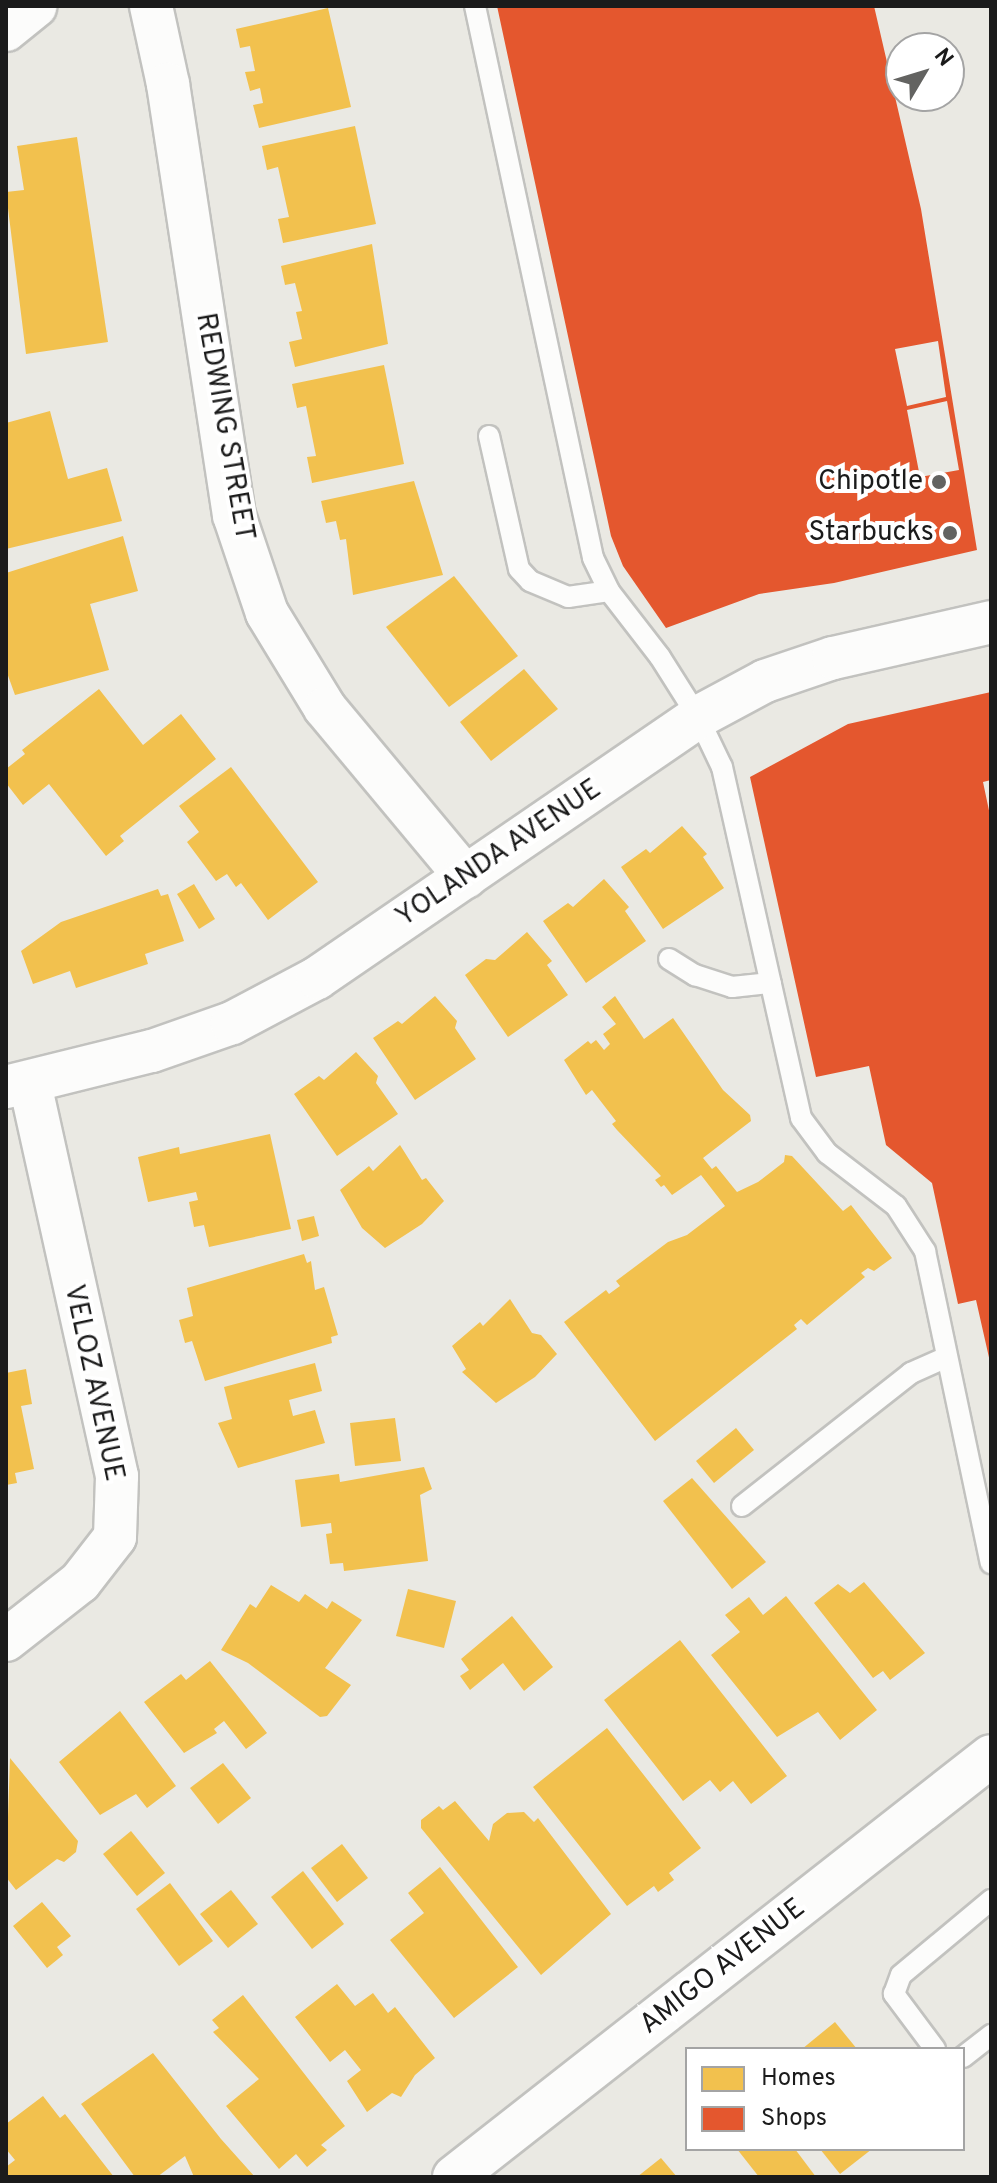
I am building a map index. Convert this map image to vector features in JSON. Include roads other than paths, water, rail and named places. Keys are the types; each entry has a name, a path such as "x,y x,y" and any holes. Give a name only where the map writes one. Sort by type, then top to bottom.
{"street":[{"path":"6,30 36,6"},
{"name":"REDWING STREET","path":"151,6 168,84 234,515 267,613 325,708 466,877"},
{"name":"YOLANDA AVENUE","path":"18,1085 152,1051 232,1023 317,978 698,717 765,681 833,658 991,622"},
{"name":"VELOZ AVENUE","path":"6,1640 80,1582 115,1537 117,1476 18,1085"},
{"name":"AMIGO AVENUE","path":"454,2177 991,1756"}],"lane":[{"path":"475,6 593,558 609,591 660,657 698,717 729,790 801,1118 827,1153 896,1206 913,1227 925,1251 991,1563"},
{"path":"489,436 519,569 530,581 568,597 609,591"},
{"path":"669,959 695,975 732,987 771,983"},
{"path":"742,1506 911,1373 947,1357"},
{"path":"934,2047 894,1994 901,1975 991,1900"},
{"path":"965,2055 991,2035"}],"place":[{"name":"Chipotle","path":"939,482"},
{"name":"Starbucks","path":"950,533"}]}
